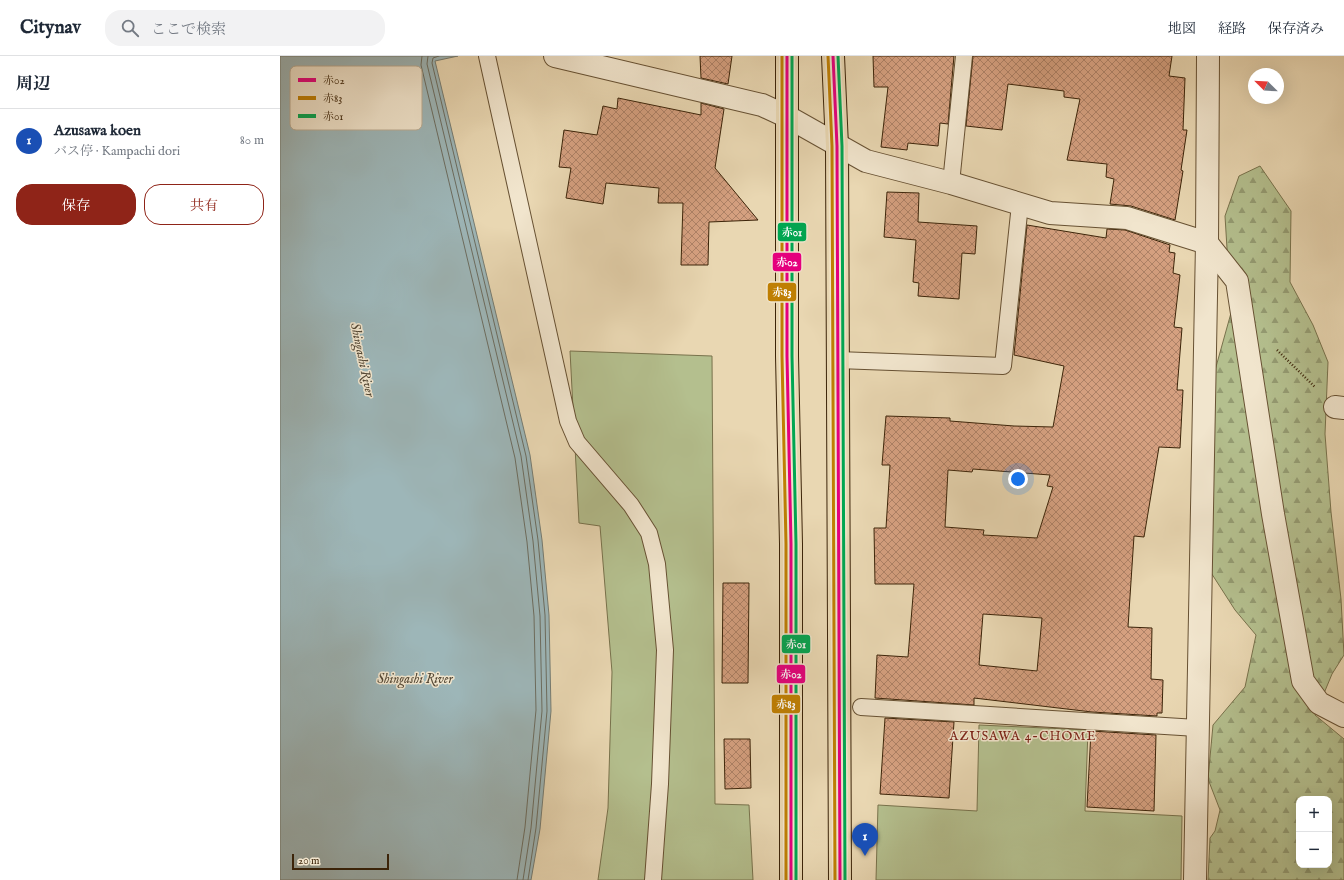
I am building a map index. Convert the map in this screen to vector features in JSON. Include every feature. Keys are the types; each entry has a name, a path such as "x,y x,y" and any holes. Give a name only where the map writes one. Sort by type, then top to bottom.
{"main road":[{"path":"787,56 787,356 791,544 791,880"},
{"path":"833,56 837,146 840,880"}],"street":[{"path":"555,56 762,105 788,117 866,161 1050,213 1127,218 1207,243 1237,281 1273,514 1303,681 1319,703 1344,716"},
{"path":"1195,880 1207,243 1208,56"}],"lane":[{"path":"487,56 568,421 577,442 631,505 649,533 657,564 665,650 660,784 653,880"},
{"path":"951,184 964,56"},
{"path":"837,360 1003,366 1020,204"},
{"path":"861,707 1197,728"}],"path":[{"path":"1277,351 1340,408"}],"green space":[{"path":"1260,166 1291,211 1290,282 1313,325 1328,362 1325,434 1331,512 1341,599 1344,655 1332,674 1315,715 1344,739 1344,880 1208,880 1210,838 1215,831 1220,810 1208,779 1213,725 1245,687 1256,635 1235,610 1208,568 1214,374 1231,313 1225,216 1239,176"},
{"path":"570,351 712,356 715,804 749,805 753,880 598,880 608,808 612,672 600,526 579,523"},
{"path":"979,725 1088,730 1085,811 1182,816 1181,880 876,880 878,805 977,811"}],"water":[{"name":"Shingashi River","path":"280,56 458,56 435,61 530,455 542,540 549,615 551,711 540,829 531,880 280,880"}],"building":[{"path":"700,56 732,56 728,84 701,78"},
{"path":"873,56 954,56 948,124 940,123 938,146 908,143 907,150 881,147 888,87 874,87"},
{"path":"973,56 1172,56 1169,76 1185,78 1183,130 1187,130 1181,170 1183,171 1175,220 1131,206 1110,204 1114,179 1106,177 1107,164 1067,160 1080,99 1064,97 1064,91 1008,84 1002,130 966,126"},
{"path":"618,98 701,115 701,103 724,109 715,168 758,220 709,222 708,265 681,265 683,203 658,203 659,188 606,183 603,204 566,198 571,168 559,167 564,130 597,135 603,106 617,109"},
{"path":"887,192 919,193 918,222 977,226 975,254 962,253 959,299 918,296 919,283 913,282 916,240 884,237"},
{"path":"1027,225 1106,238 1107,229 1125,230 1170,245 1169,252 1175,253 1173,273 1180,275 1174,327 1182,328 1177,390 1183,390 1180,448 1159,447 1144,537 1134,536 1128,627 1152,628 1151,679 1163,680 1162,713 1157,713 1157,716 1092,712 974,698 974,705 875,698 877,655 908,657 914,584 875,584 874,528 886,528 890,465 882,465 886,416 950,418 950,421 1014,426 1053,427 1064,366 1014,355","holes":["973,469 1050,475 1047,486 1053,487 1037,538 983,535 984,530 945,527 948,470 972,472","983,614 1042,618 1037,671 979,665"]},
{"path":"723,583 749,583 748,683 722,683"},
{"path":"885,718 954,722 949,798 880,794"},
{"path":"1091,731 1156,735 1154,811 1087,807"},
{"path":"724,739 750,739 751,788 725,789"}],"transit line":[{"name":"赤83","path":"782,56 782,356 786,544 786,880"},
{"name":"赤02","path":"787,56 787,356 791,544 791,880"},
{"name":"赤01","path":"792,56 792,356 796,544 796,880"},
{"name":"赤83","path":"828,56 832,146 835,880"},
{"name":"赤02","path":"833,56 837,146 840,880"},
{"name":"赤01","path":"838,56 842,146 845,880"}],"place":[{"name":"Azusawa koen","path":"865,856"}],"district":[{"name":"AZUSAWA 4-CHOME","path":"1023,736"}]}
